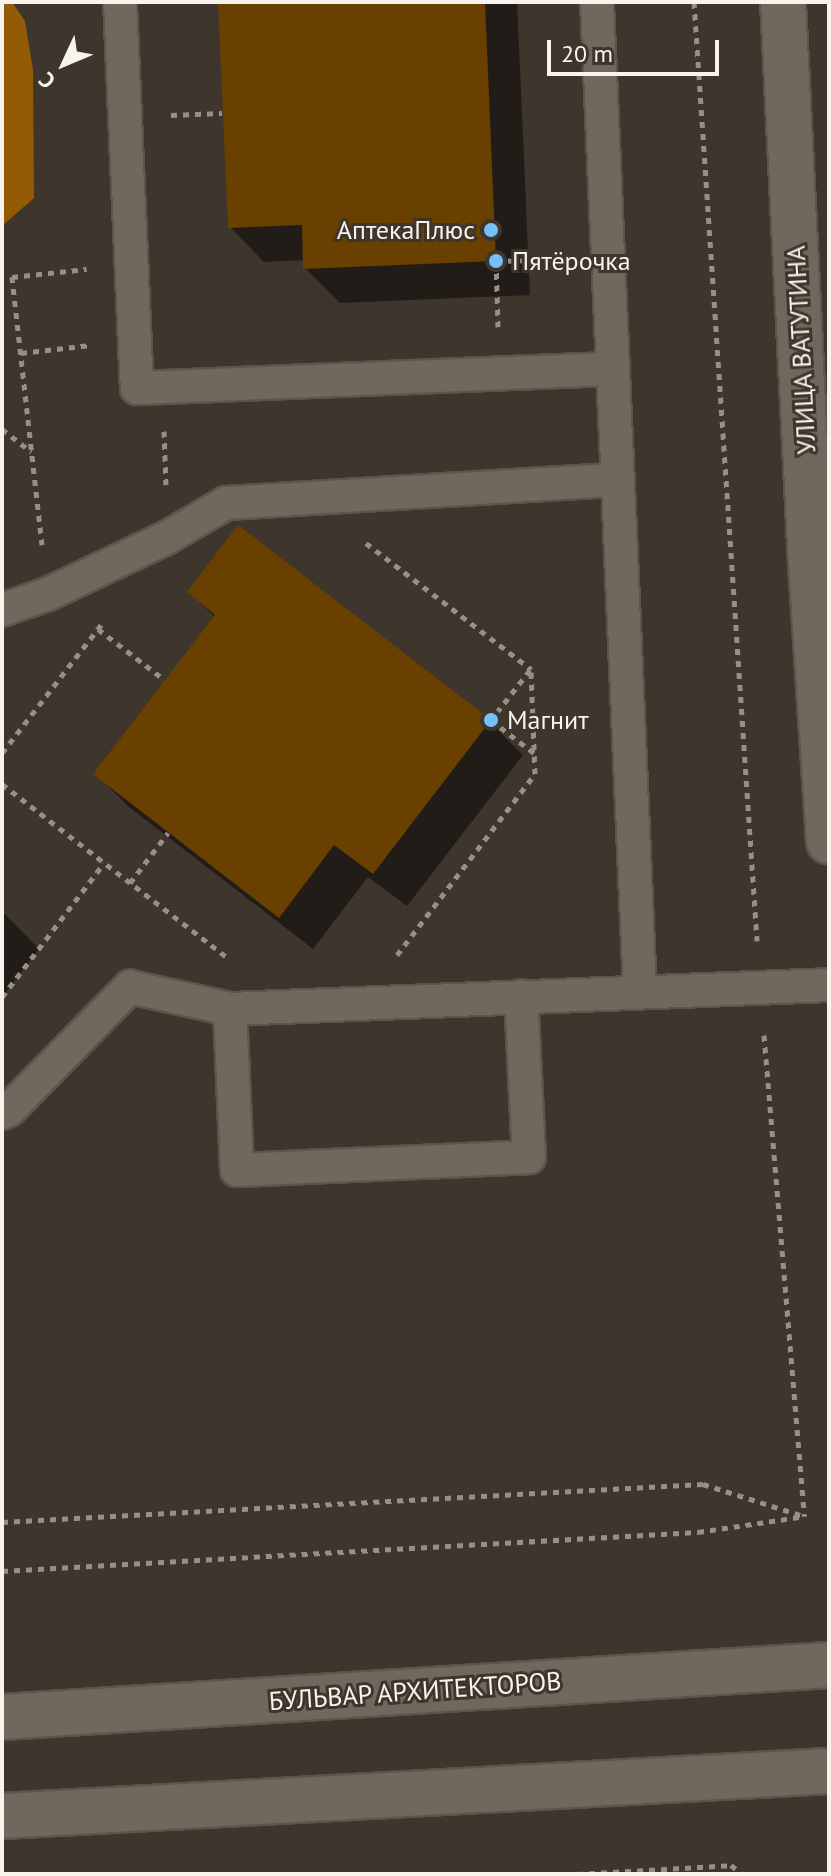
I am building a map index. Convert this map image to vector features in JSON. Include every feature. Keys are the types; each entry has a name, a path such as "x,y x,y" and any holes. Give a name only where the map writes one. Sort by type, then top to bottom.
{"main road":[{"name":"УЛИЦА ВАТУТИНА","path":"783,2 819,546 829,841"},
{"name":"БУЛЬВАР АРХИТЕКТОРОВ","path":"2,1717 829,1665"},
{"path":"2,1816 829,1771"}],"lane":[{"path":"120,2 137,388 613,369"},
{"path":"597,2 640,991"},
{"path":"2,610 48,594 168,537 226,503 617,480"},
{"path":"2,1113 9,1110 130,987 230,1009 829,985"},
{"path":"230,1009 237,1170 283,1168 529,1157 521,996"}],"path":[{"path":"694,2 760,986 804,1516"},
{"path":"193,114 222,113"},
{"path":"497,294 496,261 562,259"},
{"path":"48,594 12,277 132,264"},
{"path":"483,325 512,324"},
{"path":"162,387 168,537"},
{"path":"2,429 32,452"},
{"path":"309,498 531,669"},
{"path":"2,753 107,617"},
{"path":"98,629 165,680"},
{"path":"396,956 535,774 531,669"},
{"path":"531,669 491,720 534,753"},
{"path":"2,784 236,964"},
{"path":"130,883 168,833"},
{"path":"2,997 104,863"},
{"path":"2,1522 703,1484 804,1516"},
{"path":"2,1571 698,1532 804,1516"},
{"path":"577,1874 731,1865 742,1874"}],"shaded area":[{"path":"2,2 12,2 25,21 33,70 34,198 2,226"}],"building":[{"path":"218,2 485,2 496,261 303,269 302,225 228,228"},
{"path":"238,525 491,720 373,874 334,845 279,918 93,774 215,615 187,592"}],"place":[{"name":"АптекаПлюс","path":"491,230"},
{"name":"Пятёрочка","path":"496,261"},
{"name":"Магнит","path":"491,720"}]}
